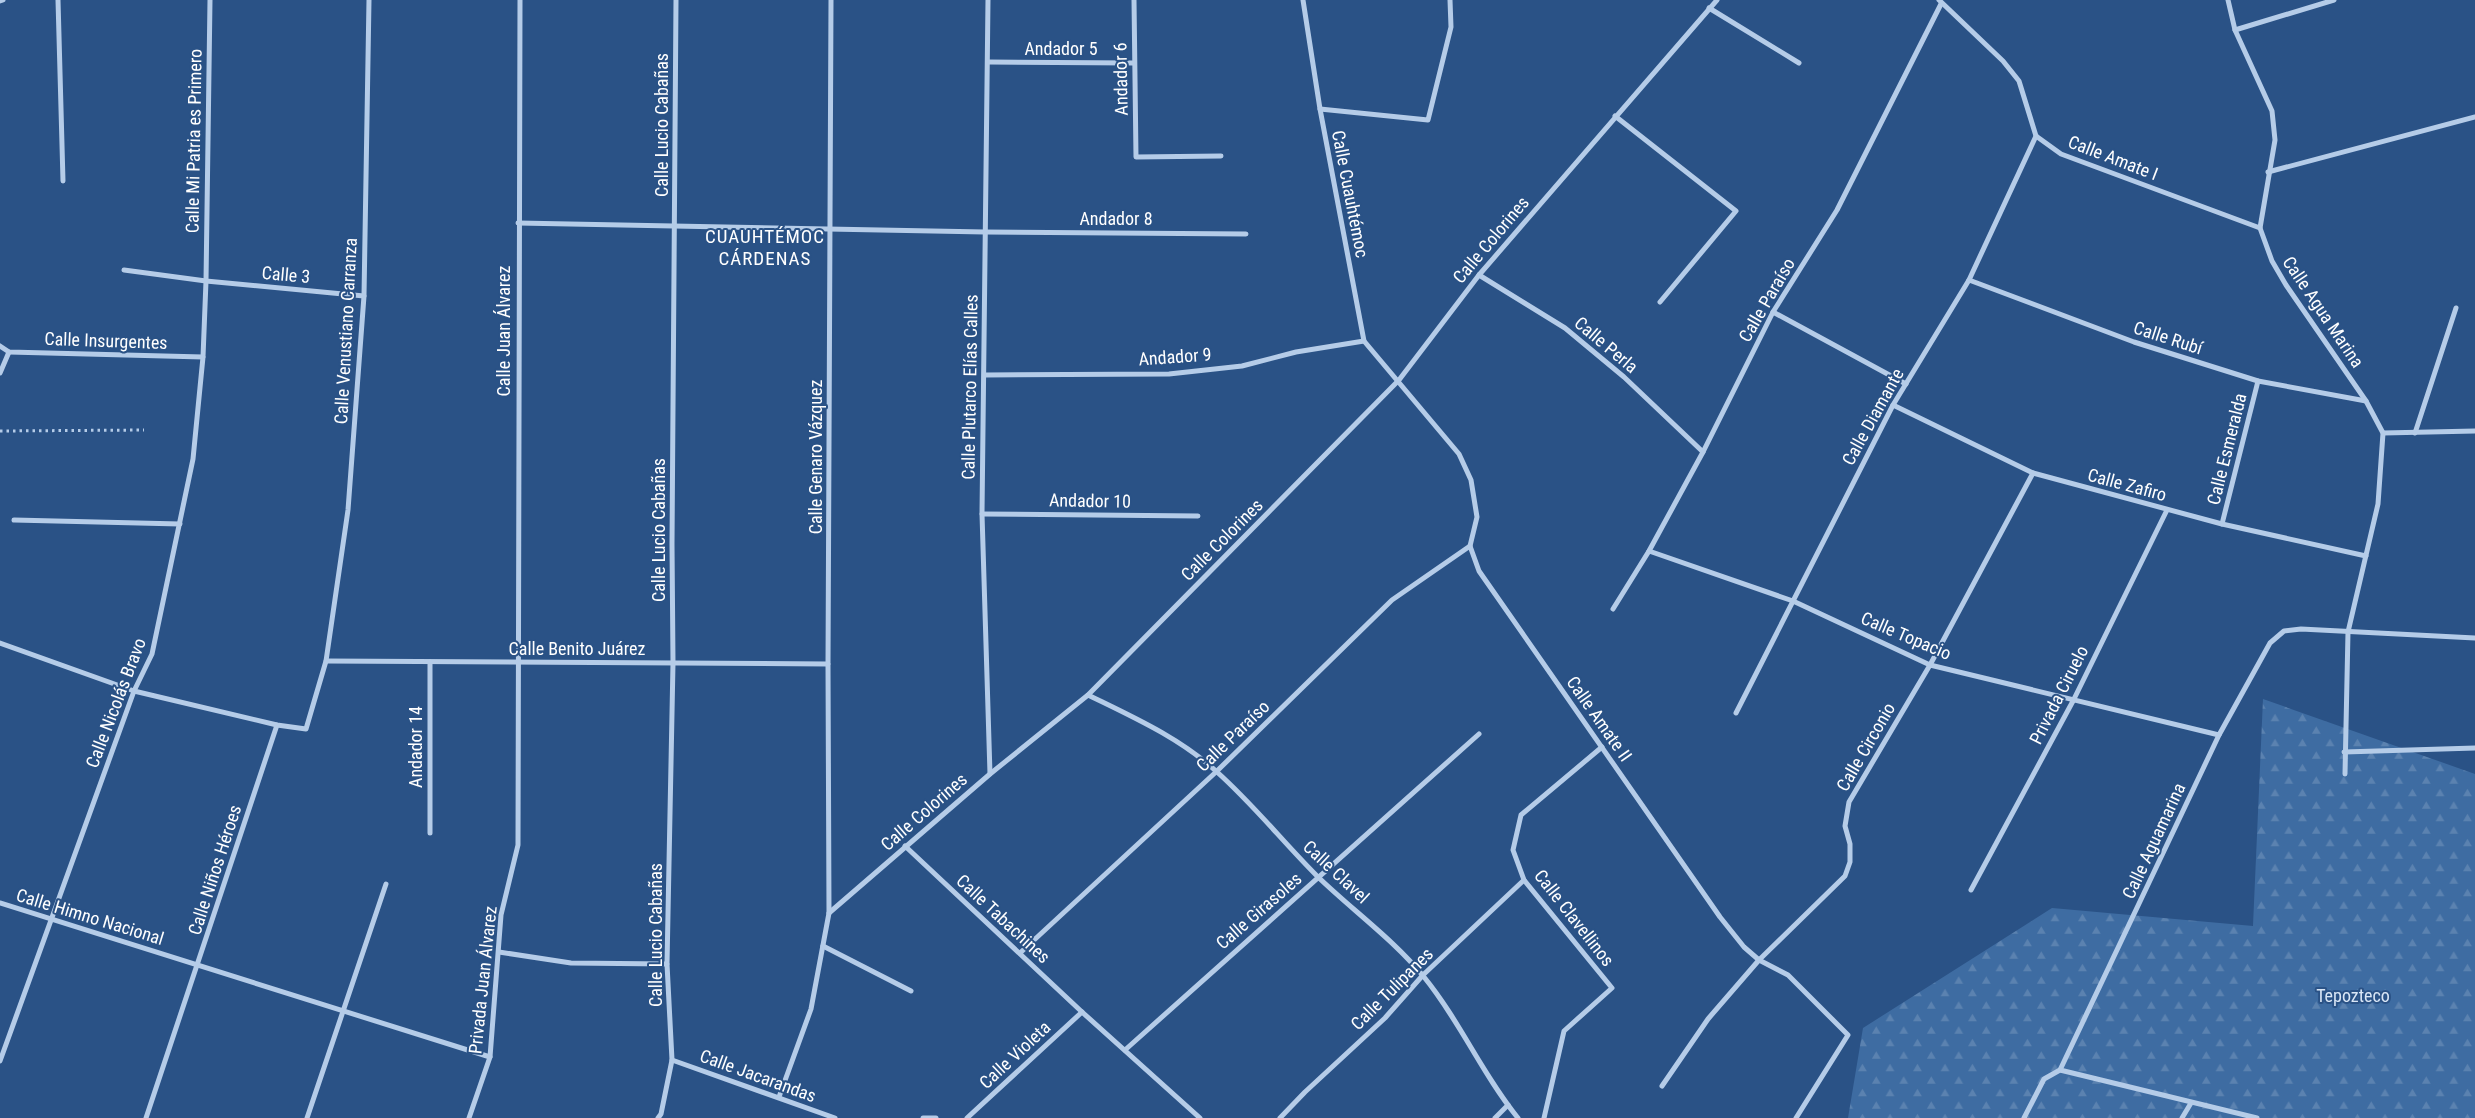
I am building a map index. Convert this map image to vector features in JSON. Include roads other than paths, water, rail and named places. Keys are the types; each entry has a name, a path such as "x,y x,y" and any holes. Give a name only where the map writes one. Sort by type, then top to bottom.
{"street":[{"path":"58,0 63,181"},
{"name":"Calle Mi Patria es Primero","path":"206,282 210,0"},
{"name":"Calle Venustiano Carranza","path":"326,661 348,510 364,296 369,0"},
{"name":"Calle Juan Álvarez","path":"518,662 520,0"},
{"name":"Calle Lucio Cabañas","path":"658,1118 661,1114 672,1060 667,964 674,663 672,544 676,226 676,0"},
{"name":"Calle Genaro Vázquez","path":"830,913 828,664 831,0"},
{"name":"Calle Plutarco Elías Calles","path":"988,0 989,62 982,514 990,774"},
{"name":"Andador 6","path":"1134,0 1136,157 1221,156"},
{"name":"Calle Cuauhtémoc","path":"1303,0 1320,109 1364,341"},
{"path":"1320,109 1428,120 1451,27 1450,0"},
{"name":"Calle Colorines","path":"830,913 990,774 1088,695 1399,380 1479,275 1717,0"},
{"name":"Calle Agua Marina","path":"2228,0 2235,30 2272,111 2275,140 2268,172 2260,228 2272,261 2286,285 2366,401 2383,433"},
{"path":"2235,30 2334,0"},
{"path":"1940,2 2003,61 2019,81 2036,136"},
{"name":"Calle Paraíso","path":"1613,609 1649,551 1703,452 1773,312 1837,210 1940,2"},
{"path":"1709,8 1799,63"},
{"name":"Andador 5","path":"989,62 1134,63"},
{"path":"1616,116 1736,211 1660,302"},
{"path":"2268,172 2475,117"},
{"name":"Calle Amate I","path":"2036,136 2061,154 2260,228"},
{"name":"Calle Diamante","path":"1736,713 1893,404 1969,280 2036,136"},
{"name":"Andador 8","path":"518,223 985,232 1246,234"},
{"name":"Calle 3","path":"124,270 206,282 364,296"},
{"name":"Calle Perla","path":"1479,275 1565,328 1624,377 1703,452"},
{"name":"Calle Rubí","path":"1969,280 2134,342 2258,381 2366,401"},
{"name":"Calle Nicolás Bravo","path":"0,1061 134,690 152,654 193,459 203,357 206,282"},
{"path":"2415,433 2456,308"},
{"path":"1773,312 1906,384"},
{"path":"1364,341 1399,380 1459,454 1470,480 1477,517 1470,546"},
{"name":"Andador 9","path":"985,375 1169,374 1242,366 1296,352 1364,341"},
{"path":"0,346 9,352 0,373"},
{"name":"Calle Insurgentes","path":"9,352 203,357"},
{"name":"Calle Esmeralda","path":"2222,524 2258,381"},
{"name":"Calle Zafiro","path":"1893,404 2033,473 2222,524 2366,556"},
{"path":"2345,774 2348,632 2378,504 2383,433 2475,431"},
{"name":"Calle Circonio","path":"1662,1086 1708,1019 1759,960 1845,876 1850,862 1850,844 1845,826 1849,802 1930,665 2033,473"},
{"name":"Privada Ciruelo","path":"1971,890 2073,701 2167,510"},
{"name":"Andador 10","path":"982,514 1198,516"},
{"path":"14,520 180,524"},
{"name":"Calle Paraíso","path":"1020,953 1217,772 1392,600 1470,546"},
{"name":"Calle Amate II","path":"1470,546 1479,571 1720,917 1744,947 1759,960 1788,975 1848,1035 1796,1118"},
{"name":"Calle Topacio","path":"1649,551 1793,601 1930,665 2219,735"},
{"name":"Calle Aguamarina","path":"2060,1070 2219,735 2270,643 2284,631 2301,629 2348,632"},
{"path":"2348,632 2475,638"},
{"path":"0,643 134,690 277,725 306,729 326,661"},
{"name":"Calle Benito Juárez","path":"326,661 828,664"},
{"name":"Andador 14","path":"430,662 430,832"},
{"name":"Privada Juan Álvarez","path":"469,1118 490,1057 501,915 518,845 518,662"},
{"name":"Calle Clavel","path":"1088,695 1152,726 1217,772 1318,877 1359,911 1423,975 1454,1015 1490,1080 1518,1118"},
{"name":"Calle Niños Héroes","path":"146,1118 277,725"},
{"name":"Calle Girasoles","path":"1125,1050 1479,734"},
{"name":"Calle Clavellinos","path":"1544,1118 1564,1031 1612,988 1524,880 1513,850 1521,815 1602,747"},
{"path":"2344,752 2475,748"},
{"name":"Calle Tabachines","path":"905,846 1082,1012 1200,1118"},
{"name":"Calle Tulipanes","path":"1280,1118 1305,1092 1385,1018 1423,975 1524,880"},
{"path":"306,1118 386,884"},
{"name":"Calle Himno Nacional","path":"0,903 490,1057"},
{"path":"779,1097 811,1010 830,913"},
{"path":"823,946 911,991"},
{"path":"498,952 571,963 667,964"},
{"name":"Calle Violeta","path":"967,1118 1082,1012"},
{"name":"Calle Jacarandas","path":"672,1060 835,1118"},
{"path":"2024,1118 2044,1078 2060,1070 2257,1118"},
{"path":"2182,1118 2191,1103"},
{"path":"1495,1118 1508,1105"},
{"path":"923,1118 936,1118"}],"district":[{"name":"CUAUHTÉMOC CÁRDENAS","path":"765,247"}],"park label":[{"name":"Tepozteco","path":"2353,996"}]}
